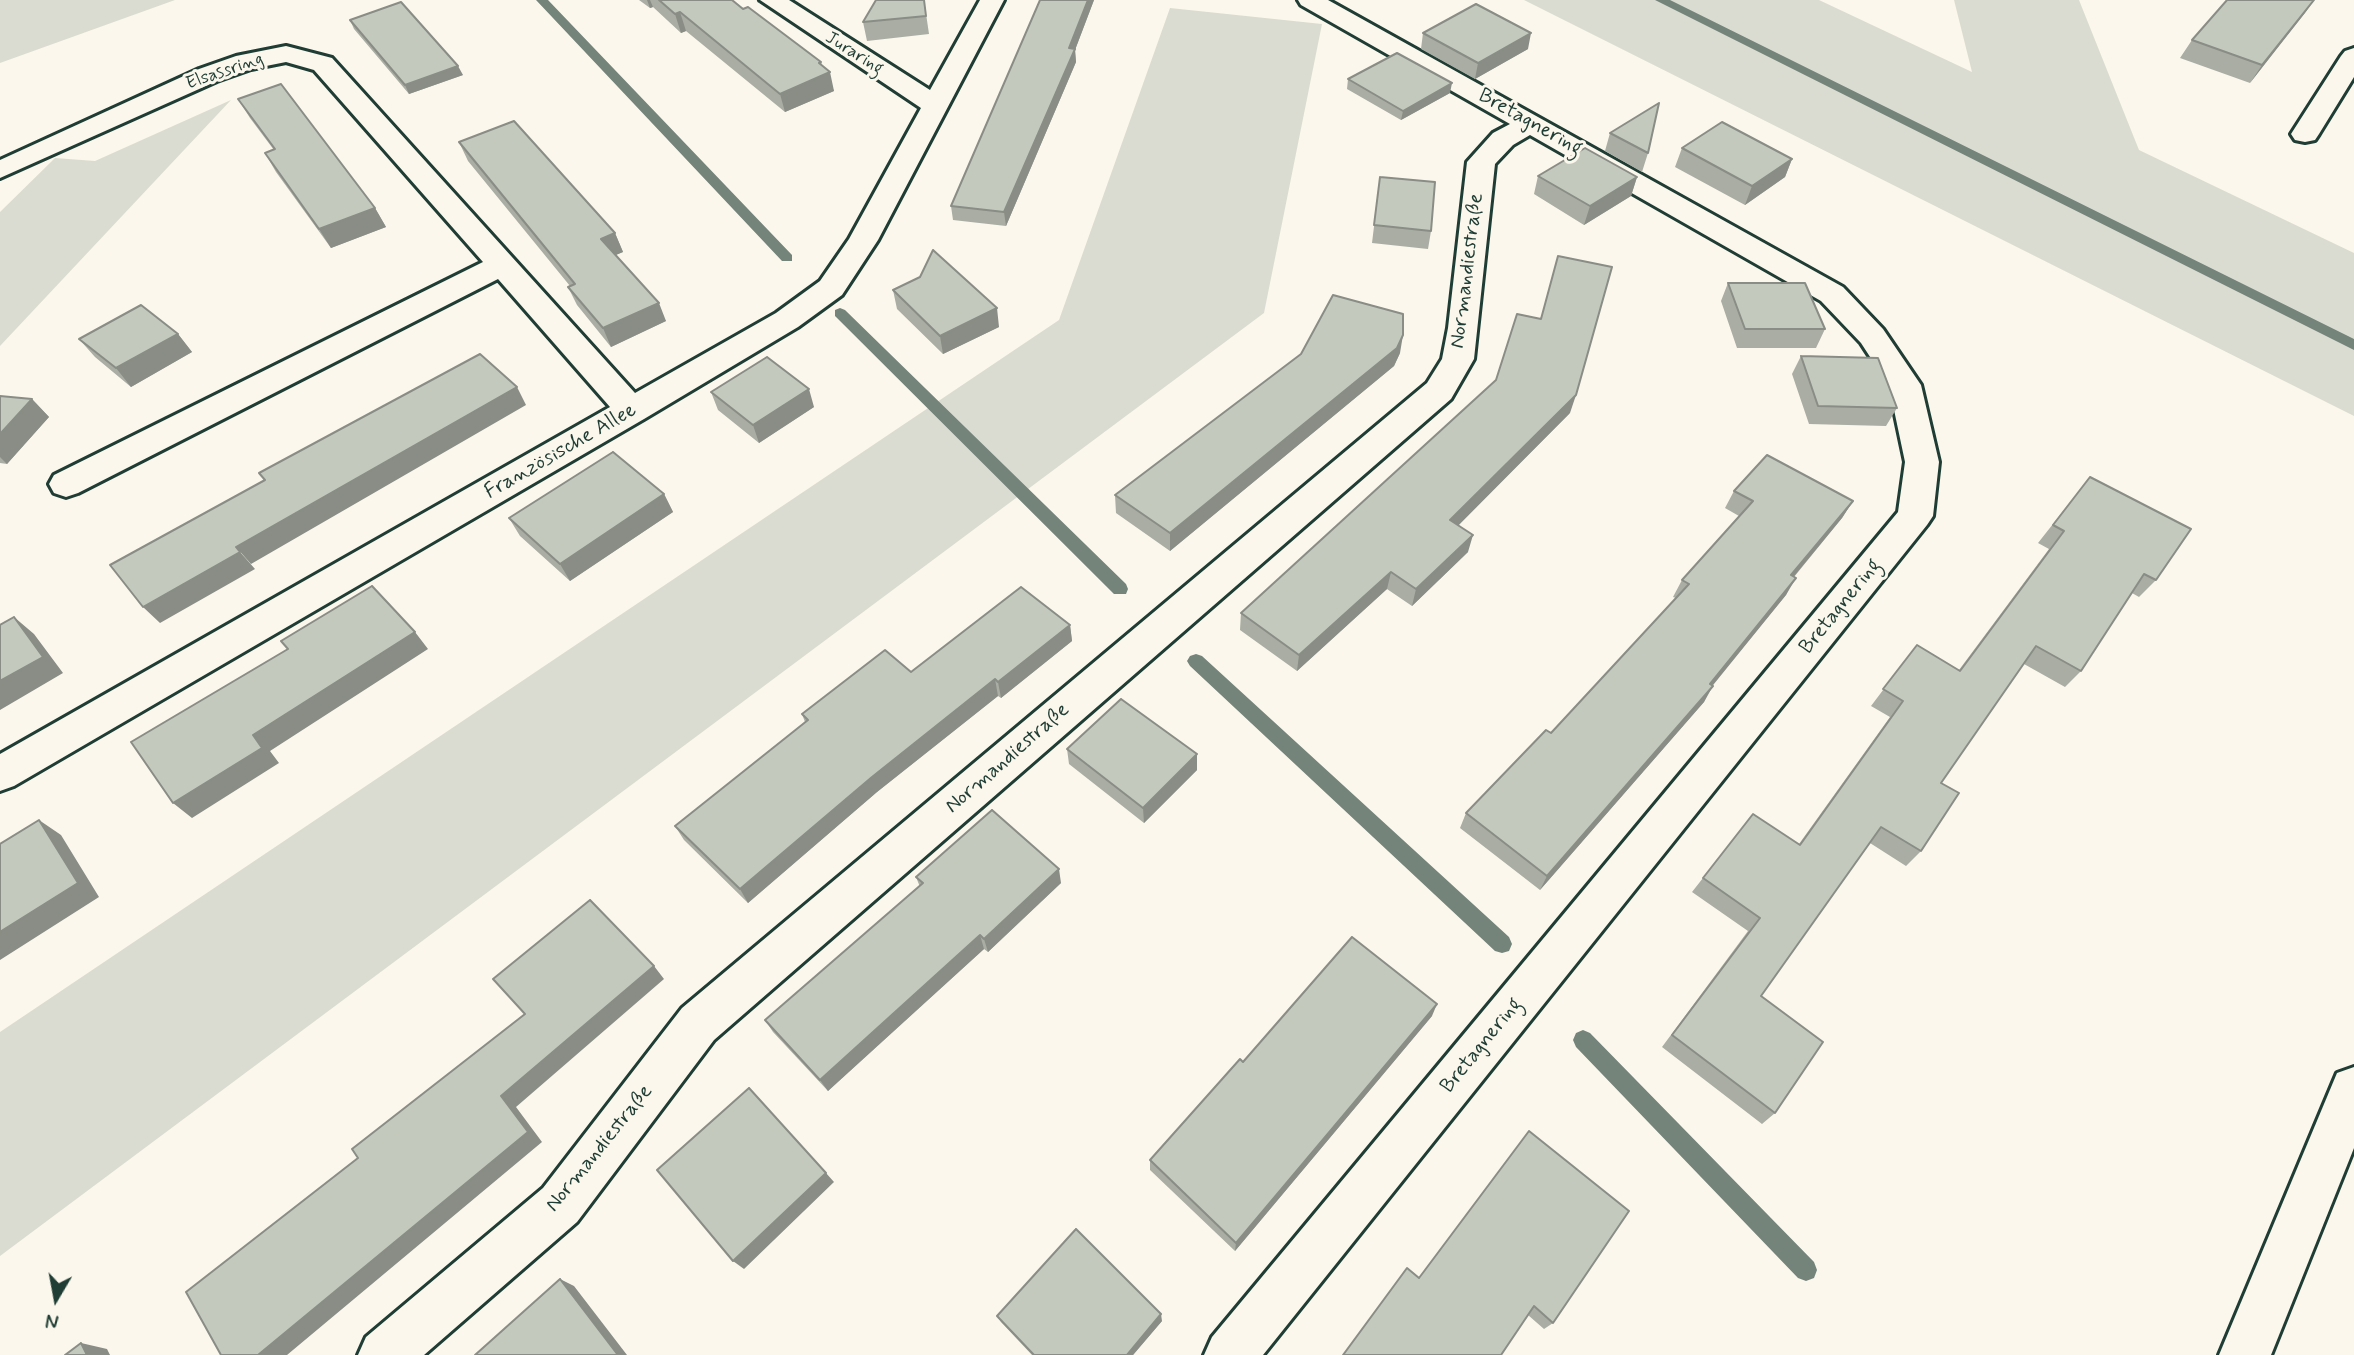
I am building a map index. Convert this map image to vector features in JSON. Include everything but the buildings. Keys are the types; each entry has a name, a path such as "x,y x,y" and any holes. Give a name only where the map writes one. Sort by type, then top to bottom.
{"street":[{"name":"Juraring","path":"772,0 936,106"},
{"name":"Französische Allee","path":"0,774 632,411 787,320 831,288 863,240 992,0"},
{"name":"Bretagnering","path":"1230,1355 1915,516 1922,462 1905,385 1872,336 1832,294 1310,0"},
{"name":"Elsassring","path":"0,170 208,75 245,62 286,54 323,64 632,411"},
{"path":"2305,134 2354,56"},
{"name":"Normandiestraße","path":"384,1355 561,1205 698,1024 1439,391 1458,359 1464,328 1481,162 1503,139 1531,124"},
{"path":"66,484 502,265"},
{"path":"2245,1355 2354,1090"}],"shaded area":[{"path":"0,0 175,0 0,63"},
{"path":"1524,0 1819,0 1972,72 1954,0 2079,0 2139,150 2354,253 2354,416"},
{"path":"1170,8 1322,24 1264,313 0,1256 0,1032 1059,320"},
{"path":"231,100 0,346 0,212 55,158 95,161"}],"waterway":[{"path":"542,0 787,258"},
{"path":"1661,0 2354,345"},
{"path":"840,313 1120,589"},
{"path":"1196,661 1502,944"},
{"path":"1583,1040 1806,1270"}]}
